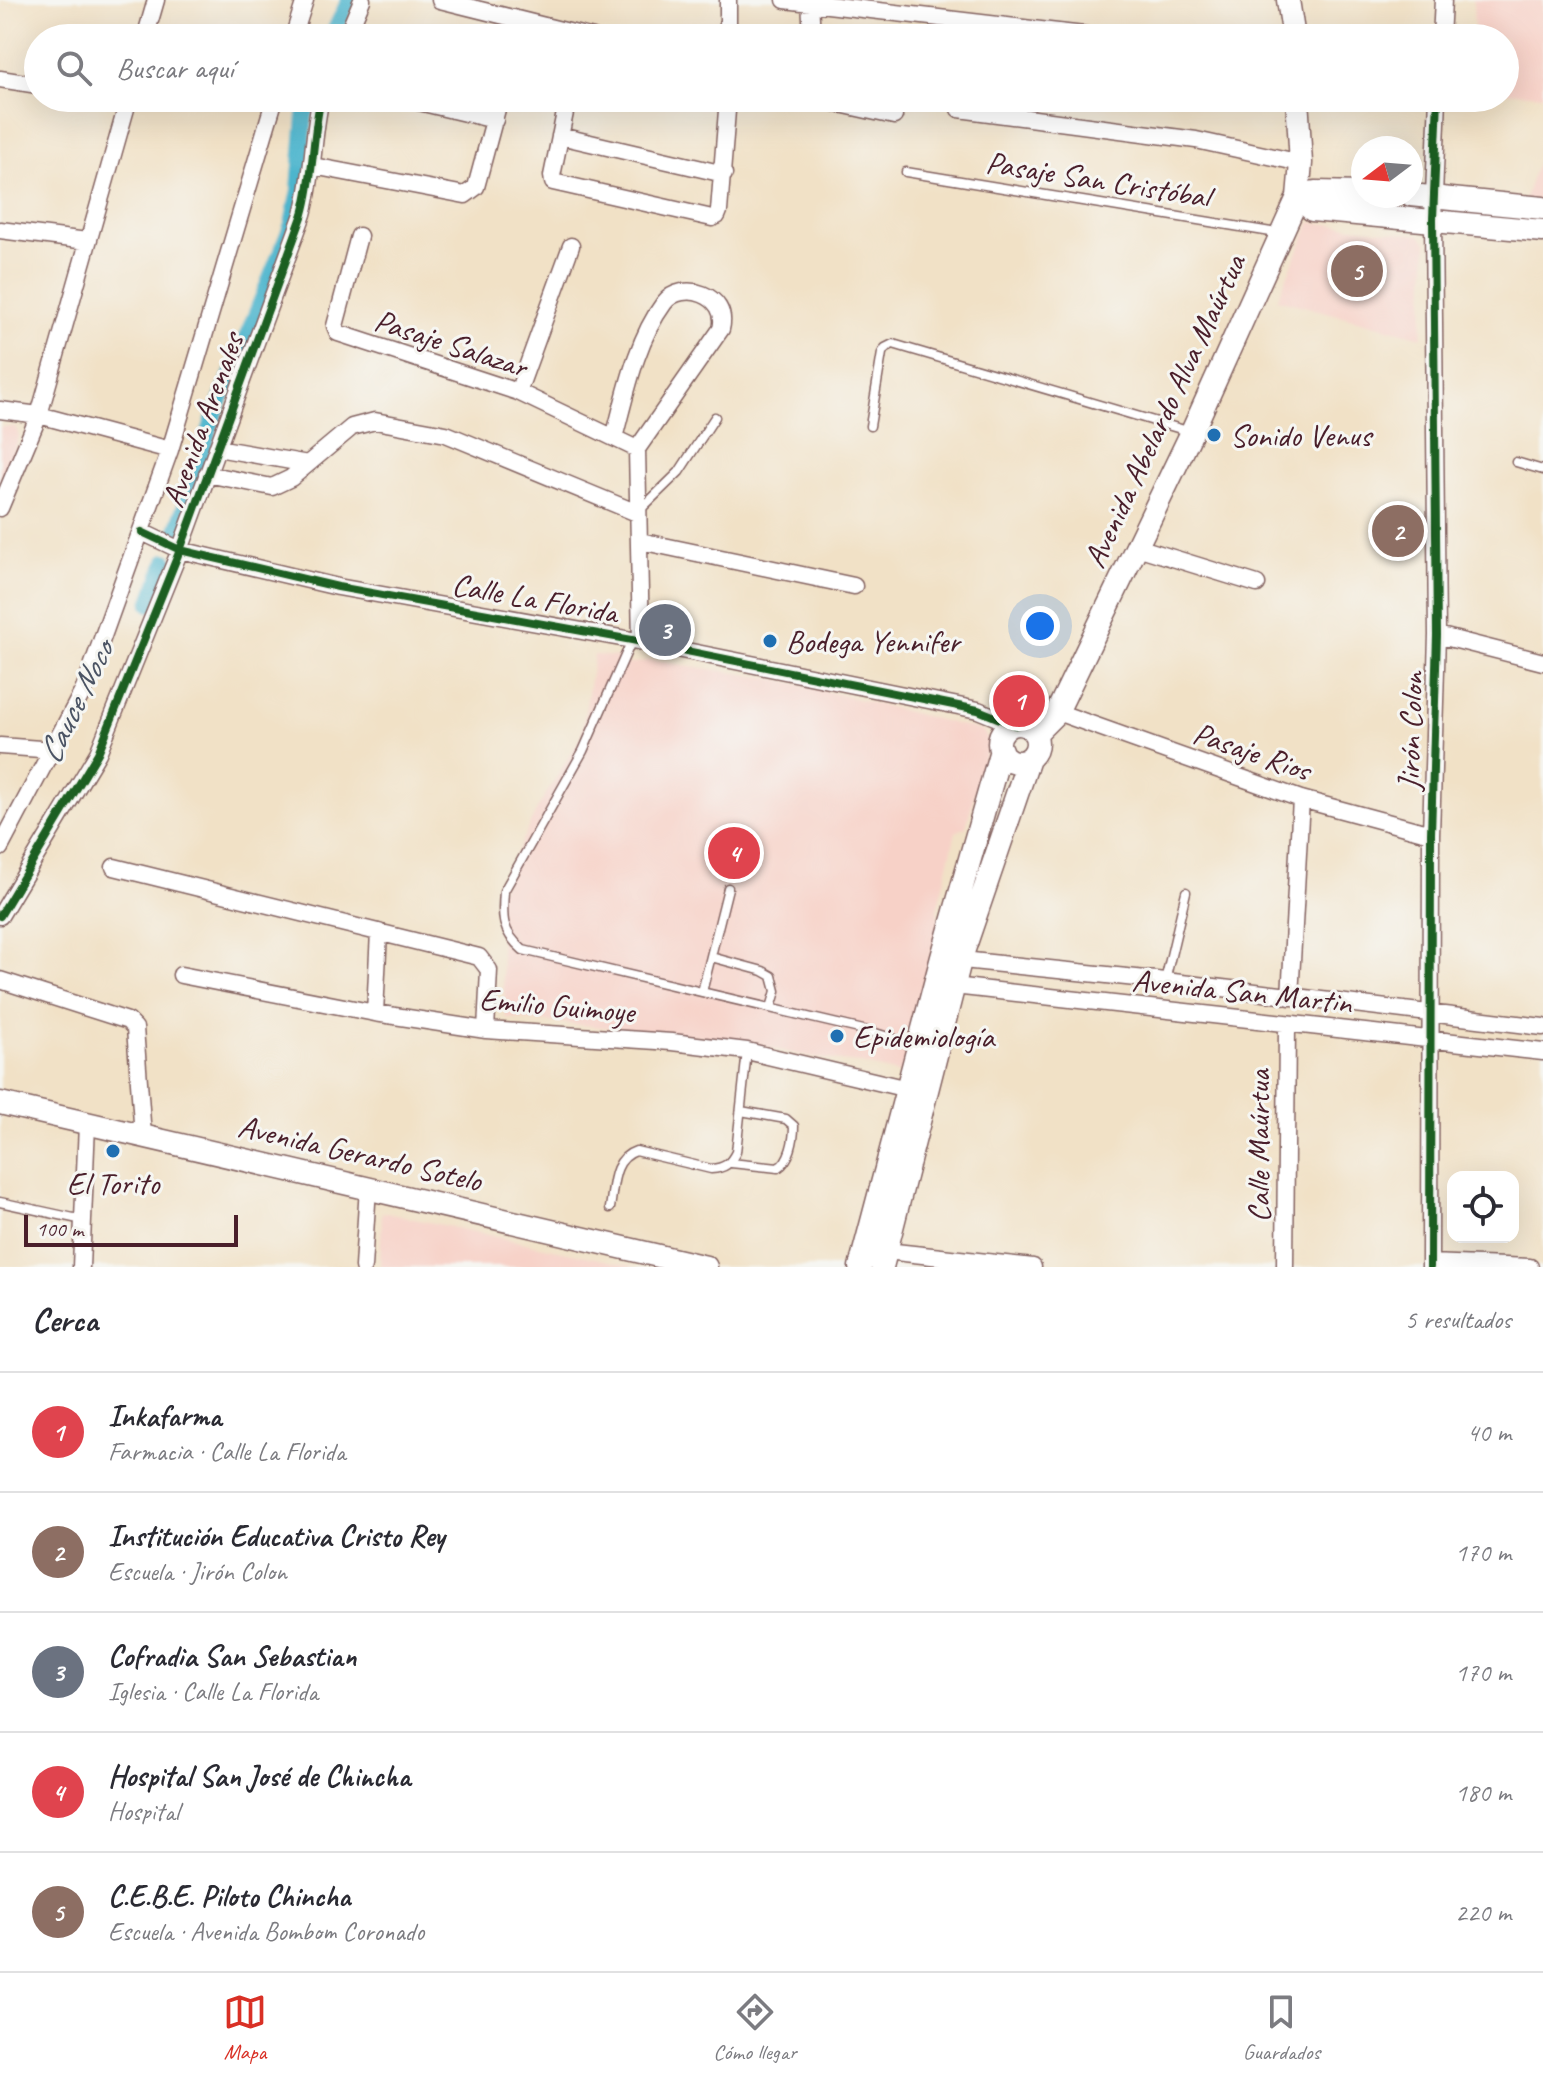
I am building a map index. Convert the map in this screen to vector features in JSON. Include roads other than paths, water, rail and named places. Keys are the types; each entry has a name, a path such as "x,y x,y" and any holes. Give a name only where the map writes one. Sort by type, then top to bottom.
{"street":[{"path":"149,24 156,0"},
{"path":"297,24 305,0"},
{"path":"352,24 362,0"},
{"path":"440,0 536,24"},
{"path":"728,0 728,24"},
{"path":"785,0 993,24"},
{"path":"1288,0 1292,24"},
{"path":"1442,24 1443,0"},
{"path":"809,2 811,24"},
{"path":"513,24 514,18"},
{"path":"0,79 24,83"},
{"path":"0,508 39,415 121,112"},
{"name":"Avenida Arenales","path":"0,848 84,689 142,532 170,450 271,112"},
{"name":"Avenida Arenales","path":"0,916 98,753 180,550 303,214 312,185 318,112"},
{"path":"461,112 495,120"},
{"path":"313,166 465,195 476,187 497,112"},
{"path":"565,112 552,176 557,185 712,218 719,211 727,112"},
{"path":"876,112 894,116"},
{"path":"982,112 1196,140 1301,163"},
{"name":"Avenida Abelardo Alva Maúrtua","path":"1025,729 1057,712 1192,432 1282,234 1298,197 1301,163 1298,112"},
{"name":"Jirón Colon","path":"1423,189 1436,112"},
{"path":"560,136 724,174"},
{"path":"1298,197 1315,192 1351,193"},
{"path":"1423,195 1543,208"},
{"path":"1298,197 1312,210 1543,231"},
{"name":"Jirón Colon","path":"1423,197 1433,219 1437,635 1431,834 1430,1265"},
{"path":"0,230 87,241"},
{"name":"Pasaje Salazar","path":"359,236 335,326 338,333 518,392 637,449"},
{"path":"518,392 571,246"},
{"path":"614,438 638,356 660,309 673,294 689,292 705,295 722,309 721,329 637,449 640,541 637,641"},
{"path":"0,410 39,415 170,450"},
{"path":"207,474 272,487 291,478 352,427 375,421 446,434 637,513"},
{"path":"217,448 308,464"},
{"name":"Calle La Florida","path":"142,532 180,550 338,587 637,641 978,710 1025,729"},
{"path":"640,541 854,586"},
{"path":"1137,547 1257,584"},
{"path":"1437,635 1543,662"},
{"name":"Pasaje Rios","path":"1057,712 1301,799 1431,834"},
{"path":"860,1267 917,1092 951,959 975,839 1001,750 1001,734 1025,729 1036,750 1029,759 951,959"},
{"path":"0,746 54,750"},
{"path":"1001,750 1013,762 1029,759"},
{"path":"1290,997 1301,799"},
{"path":"975,839 998,845"},
{"path":"114,867 479,957 489,970 486,1030"},
{"path":"375,1013 379,932"},
{"name":"Avenida San Martin","path":"951,959 1165,981 1543,1027"},
{"name":"Emilio Guimoye","path":"181,975 375,1013 486,1030 672,1042 747,1051 917,1092"},
{"path":"0,980 128,1021 135,1028 143,1136"},
{"path":"945,985 919,1046 917,1092 884,1259 1033,1267"},
{"name":"Avenida San Martin","path":"945,985 1287,1026 1543,1052"},
{"name":"Calle Maúrtua","path":"1285,1267 1287,1026"},
{"name":"Avenida Gerardo Sotelo","path":"0,1103 702,1267"},
{"path":"81,1267 87,1124"},
{"path":"363,1267 368,1187"},
{"path":"1430,1265 1530,1267"}],"lane":[{"name":"Pasaje San Cristóbal","path":"906,172 1282,234"},
{"path":"870,426 882,353 893,344 1192,432"},
{"path":"637,513 679,472 715,417"},
{"path":"1516,462 1543,470"},
{"path":"637,641 583,751 504,891 505,928 510,939 523,950 919,1046"},
{"path":"702,992 728,888"},
{"path":"1165,981 1186,892"},
{"path":"711,957 772,976 776,991 771,1008"},
{"path":"610,1208 618,1166 622,1159 636,1151 711,1169 723,1168 731,1163 736,1152 747,1051"},
{"path":"731,1163 778,1168 786,1163 794,1132 794,1126 786,1119 741,1111"},
{"path":"0,1202 83,1220"}],"waterway":[{"name":"Cauce Noco","path":"338,24 349,0"},
{"name":"Cauce Noco","path":"177,530 214,417 292,224 299,190 306,112"},
{"name":"Cauce Noco","path":"150,604 166,561"}],"place":[{"name":"C.E.B.E. Piloto Chincha","path":"1357,271"},
{"name":"Sonido Venus","path":"1214,435"},
{"name":"Institución Educativa Cristo Rey","path":"1398,531"},
{"name":"Cofradia San Sebastian","path":"665,630"},
{"name":"Bodega Yennifer","path":"770,641"},
{"name":"Inkafarma","path":"1019,701"},
{"name":"Hospital San José de Chincha","path":"734,853"},
{"name":"Epidemiología","path":"837,1036"},
{"name":"El Torito","path":"113,1151"}]}
